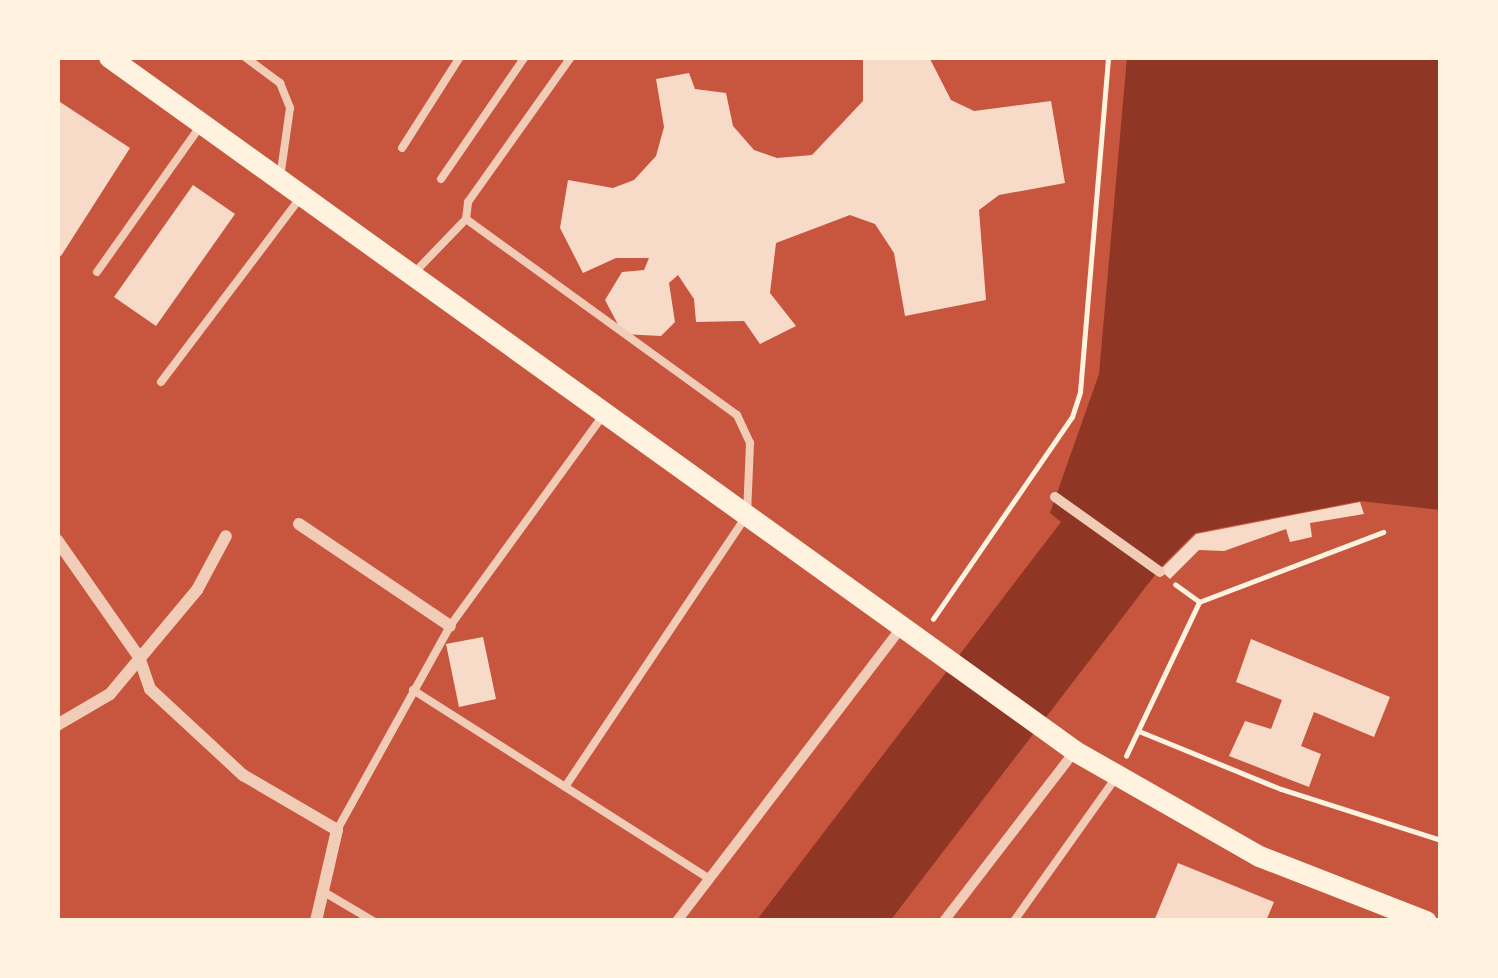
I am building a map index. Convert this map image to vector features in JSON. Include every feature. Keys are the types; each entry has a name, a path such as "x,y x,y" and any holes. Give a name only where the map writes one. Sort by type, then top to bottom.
{"main road":[{"path":"109,57 1116,778 1259,856 1429,920"}],"street":[{"path":"1054,497 1160,572"},
{"path":"299,524 450,626"},
{"path":"57,725 110,694 196,590 226,536"},
{"path":"57,540 139,658 150,689 243,776 337,830 316,921"},
{"path":"677,921 911,632"},
{"path":"944,921 1075,751"}],"lane":[{"path":"245,57 280,82 290,108 280,179"},
{"path":"402,148 460,57"},
{"path":"441,179 525,57"},
{"path":"413,275 466,219 468,202 572,57"},
{"path":"97,272 202,124"},
{"path":"161,382 302,196"},
{"path":"466,219 737,415 750,442 747,514 565,787"},
{"path":"337,830 450,626 605,412"},
{"path":"412,690 710,879"},
{"path":"1014,921 1116,778"},
{"path":"324,892 373,921"}],"path":[{"path":"911,632 1076,405 1108,57"},
{"path":"1116,778 1198,602 1383,532"},
{"path":"1160,572 1198,602"},
{"path":"1139,730 1281,789 1441,840"}],"shaded area":[{"path":"1127,57 1441,57 1441,510 1360,501 1195,533 1161,567 890,921 756,921 1061,522 1050,513 1099,374"}],"building":[{"path":"863,57 929,57 951,100 974,111 1051,101 1065,183 999,195 979,210 986,300 905,316 894,253 875,224 850,215 776,243 770,293 796,326 760,344 744,321 696,322 694,299 678,275 669,283 675,322 661,336 623,334 605,300 622,272 644,270 649,258 616,258 583,273 560,228 568,180 613,188 634,180 656,156 664,127 656,79 689,73 695,89 726,93 733,126 754,150 777,158 812,155 863,101"},
{"path":"57,100 130,148 61,256 57,254"},
{"path":"193,185 235,214 156,326 114,297"},
{"path":"1360,502 1364,514 1310,523 1312,537 1290,542 1286,529 1224,551 1199,550 1170,579 1160,570 1196,534"},
{"path":"483,637 496,699 459,707 446,644"},
{"path":"1251,639 1390,697 1374,737 1314,712 1301,746 1321,754 1309,787 1229,756 1245,721 1271,729 1282,700 1236,682"},
{"path":"1178,863 1274,902 1266,921 1154,921"}]}
